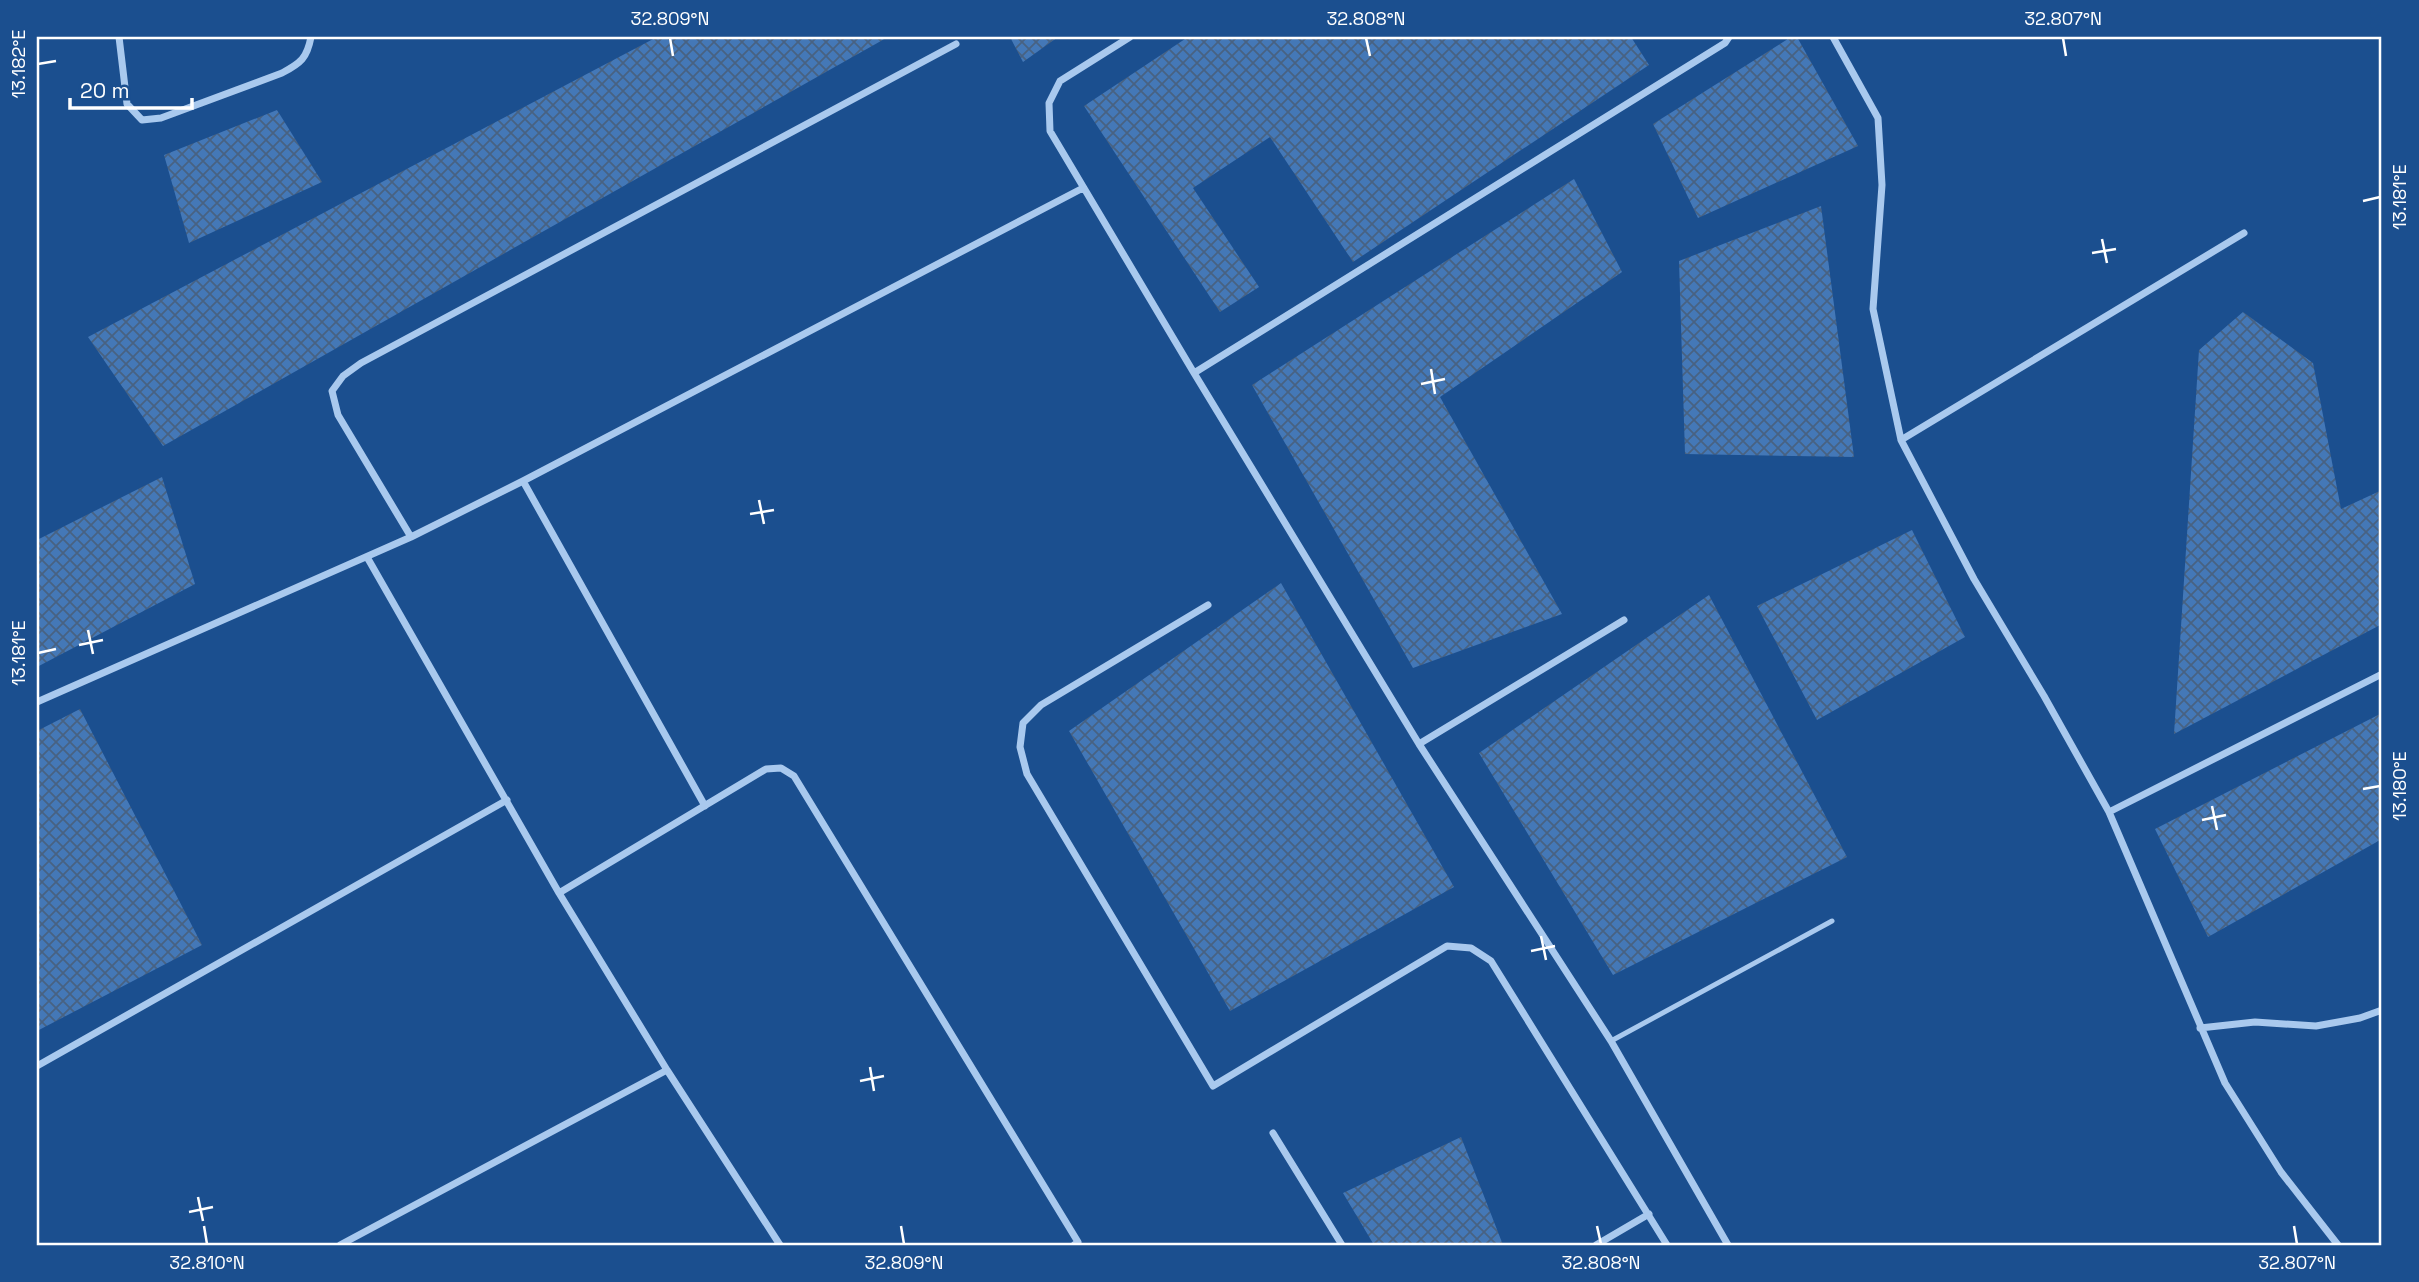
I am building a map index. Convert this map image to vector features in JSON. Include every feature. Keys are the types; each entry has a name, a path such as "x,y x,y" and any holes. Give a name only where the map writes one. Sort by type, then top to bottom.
{"street":[{"path":"120,37 127,104 142,120 162,118 282,73 296,66 308,54 311,37"},
{"path":"1130,37 1060,81 1049,103 1050,131 1419,744 1611,1041 1728,1245"},
{"path":"1194,373 1725,43 1729,37"},
{"path":"1833,37 1850,63 1878,118 1882,185 1873,309 1901,440 1973,579 2044,696 2109,812 2225,1083 2281,1172 2338,1245"},
{"path":"411,537 338,415 332,391 342,376 361,363 956,44"},
{"path":"37,702 411,537 1083,188"},
{"path":"1901,440 2244,233"},
{"path":"523,481 705,806"},
{"path":"367,557 559,893 667,1070 780,1245"},
{"path":"1208,605 1041,705 1023,723 1020,747 1027,774 1213,1086 1447,946 1471,948 1491,961 1667,1245"},
{"path":"1419,744 1624,620"},
{"path":"2109,812 2382,674"},
{"path":"559,893 766,769 781,768 794,776 1078,1242 1074,1245"},
{"path":"37,1066 507,800"},
{"path":"2200,1028 2255,1022 2315,1026 2360,1018 2382,1010"},
{"path":"340,1245 667,1070"},
{"path":"1273,1133 1342,1245"},
{"path":"1597,1245 1649,1214"}],"lane":[{"path":"1611,1041 1832,921"}],"building":[{"path":"657,37 888,37 163,446 88,337"},
{"path":"1010,37 1058,37 1023,62"},
{"path":"1188,37 1631,37 1649,65 1353,262 1270,137 1193,188 1259,287 1220,312 1084,106"},
{"path":"1791,37 1797,37 1858,146 1698,218 1653,124"},
{"path":"277,110 322,182 189,243 164,155"},
{"path":"1574,179 1622,272 1440,397 1562,614 1413,668 1252,385"},
{"path":"1821,206 1854,457 1685,454 1679,261"},
{"path":"2243,312 2313,363 2341,509 2382,490 2382,624 2174,734 2199,350"},
{"path":"162,477 195,584 37,667 37,540"},
{"path":"1912,530 1965,637 1817,720 1757,606"},
{"path":"1281,583 1454,887 1230,1011 1069,731"},
{"path":"1709,595 1847,857 1613,975 1479,753"},
{"path":"80,709 202,945 37,1031 37,731"},
{"path":"2382,713 2382,839 2208,937 2155,829"},
{"path":"1461,1137 1503,1245 1374,1245 1343,1193"}]}
